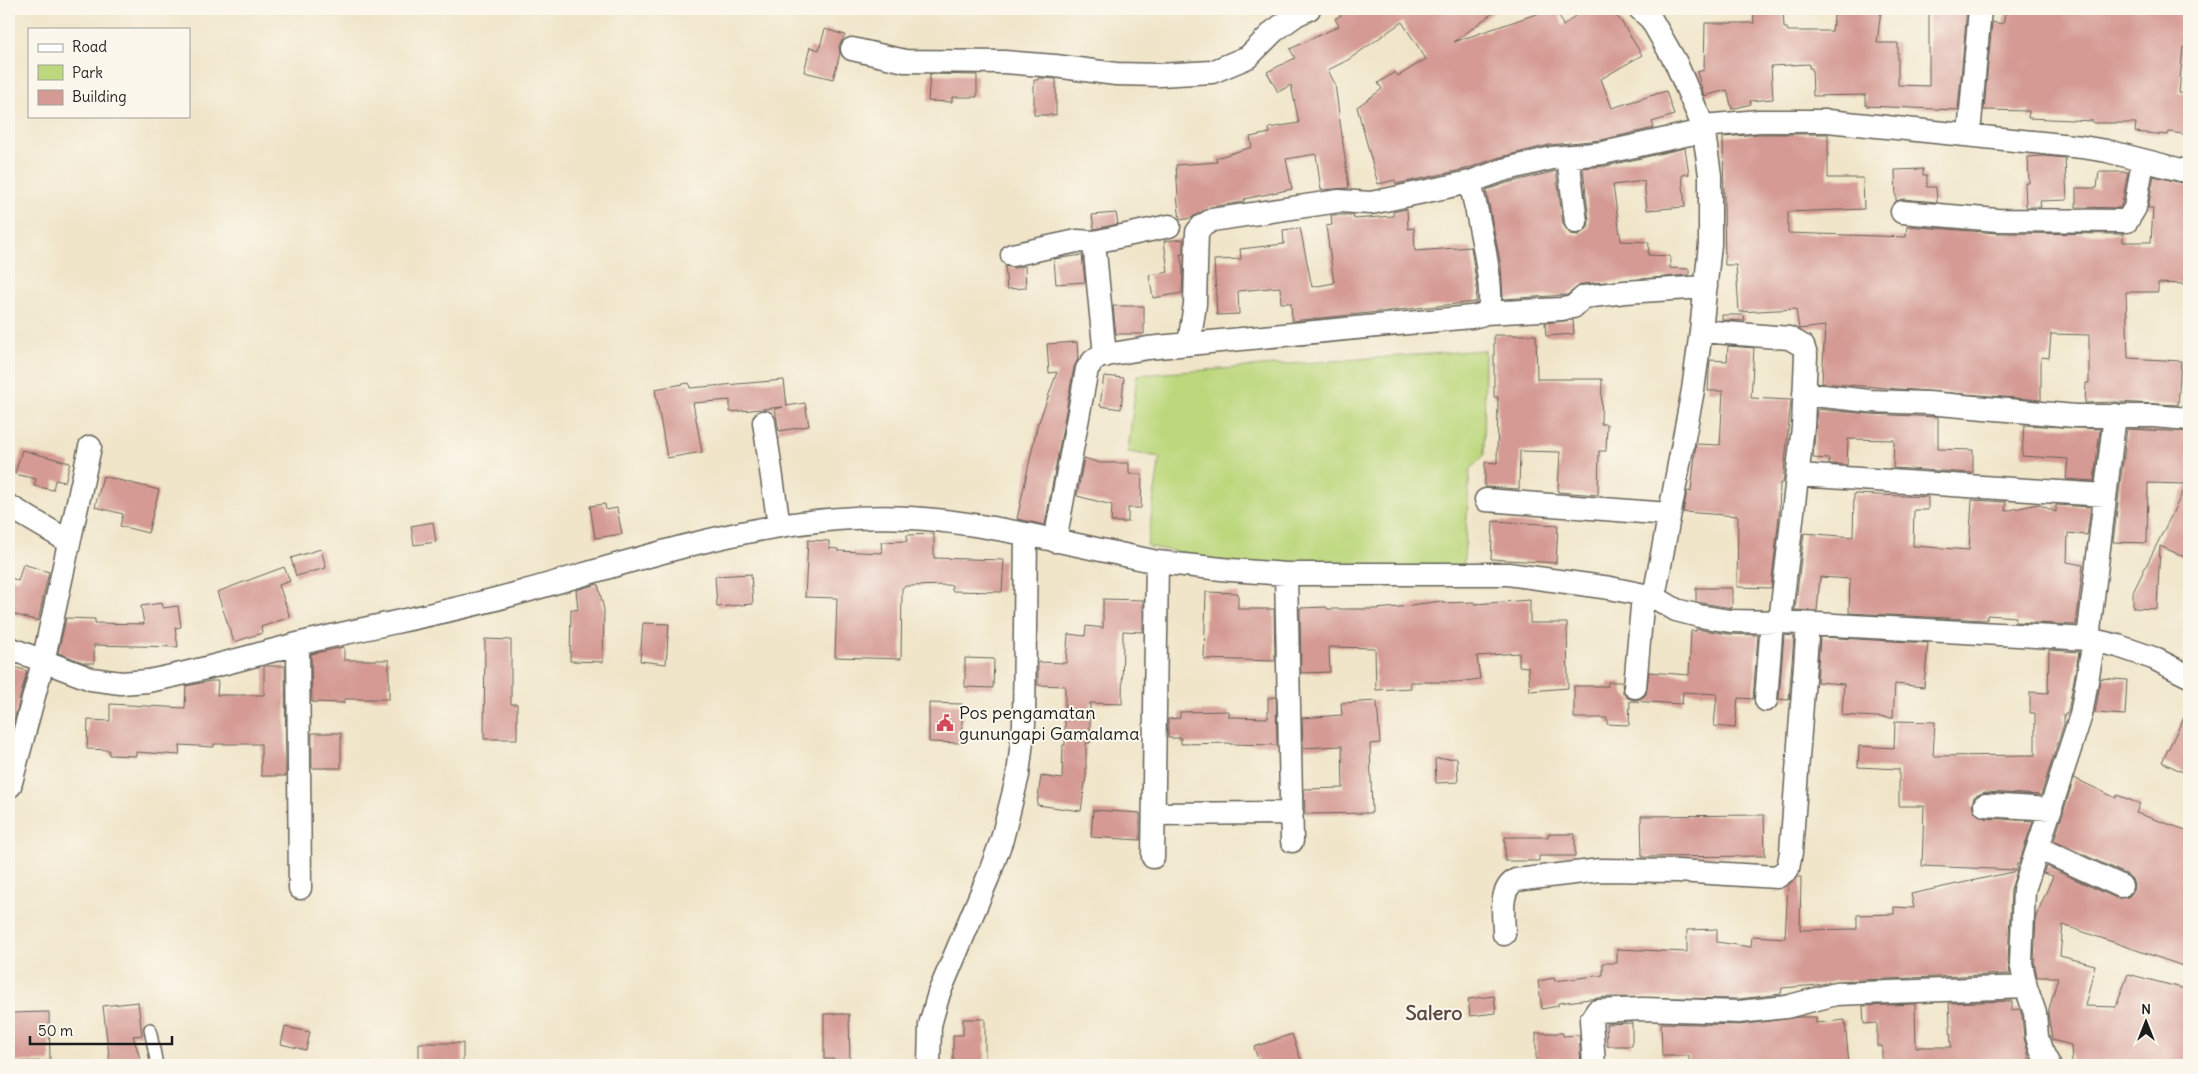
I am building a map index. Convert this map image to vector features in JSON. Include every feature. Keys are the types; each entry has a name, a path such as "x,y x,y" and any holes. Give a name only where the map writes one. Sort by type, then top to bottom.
{"street":[{"path":"852,49 904,61 1004,62 1116,74 1159,75 1212,72 1248,58 1274,31 1296,15 1310,9"},
{"path":"1635,687 1649,596 1669,514 1693,390 1710,244 1710,175 1703,128 1676,63 1651,19 1640,9"},
{"path":"1969,134 1980,9"},
{"path":"1189,344 1195,304 1197,232 1202,226 1212,220 1339,201 1371,203 1470,182 1503,170 1552,158 1603,153 1703,128 1759,122 1828,121 1969,134 2107,151 2189,172"},
{"path":"1568,157 1576,222"},
{"path":"1902,212 1997,220 2127,221 2135,208 2143,161"},
{"path":"1470,182 1482,232 1487,264 1490,302 1489,309 1485,312"},
{"path":"1012,255 1077,241 1094,242 1169,226"},
{"path":"1094,242 1105,356"},
{"path":"1054,541 1087,369 1093,361 1105,356 1148,348 1470,317 1485,312 1562,309 1573,307 1584,297 1625,292 1706,287"},
{"path":"1701,331 1789,338 1803,346 1806,355 1798,475 1766,700"},
{"path":"1804,394 1868,401 1928,403 2075,416 2189,419"},
{"path":"2049,1065 2037,1037 2035,1013 2021,963 2024,890 2081,716 2115,416"},
{"path":"764,422 779,526"},
{"path":"10,786 44,662 68,541 90,447"},
{"path":"1798,475 2105,494"},
{"path":"1486,500 1669,514"},
{"path":"9,506 68,541"},
{"path":"9,648 91,679 122,683 173,676 298,644 457,609 674,549 779,526 868,519 910,518 975,525 1026,534 1157,562 1286,574 1508,574 1610,588 1649,596 1676,610 1730,621 2091,640 2118,646 2153,658 2189,676"},
{"path":"929,1065 930,1024 939,992 965,935 1002,839 1018,775 1024,724 1026,534"},
{"path":"1153,857 1157,562"},
{"path":"1286,574 1292,841"},
{"path":"1504,934 1503,898 1509,884 1516,880 1600,870 1677,871 1777,877 1788,869 1791,852 1808,624"},
{"path":"298,644 300,888"},
{"path":"1985,805 2051,809"},
{"path":"1155,814 1292,813"},
{"path":"2038,848 2121,886"},
{"path":"1594,1065 1591,1020 1597,1011 1643,1009 1739,1012 1786,1007 1836,994 2026,986"}],"lane":[{"path":"150,1029 157,1065"}],"green space":[{"path":"1485,350 1484,455 1470,470 1463,576 1239,564 1147,546 1160,457 1128,452 1137,375"}],"building":[{"path":"1350,9 1498,9 1454,42 1551,9 1557,9 1563,26 1583,9 1610,9 1621,21 1642,55 1601,79 1612,108 1666,91 1674,115 1652,122 1654,128 1601,140 1549,145 1500,157 1466,169 1396,184 1395,180 1378,184 1357,107 1382,89 1378,83 1395,72 1398,76 1426,59 1402,22 1348,60 1328,70 1335,84 1349,188 1321,190 1316,154 1286,159 1292,189 1244,199 1244,202 1210,207 1191,218 1180,220 1176,165 1217,162 1216,158 1252,147 1250,137 1270,133 1269,128 1299,123 1291,85 1278,92 1267,72 1295,58 1290,49 1339,26 1335,19"},
{"path":"1753,9 1783,9 1784,28 1787,28 1788,31 1832,31 1835,9 1881,10 1877,43 1898,43 1898,85 1929,86 1929,9 1967,9 1958,110 1866,106 1866,95 1813,96 1812,68 1809,68 1809,64 1771,66 1773,99 1750,101 1751,104 1732,109 1727,90 1704,96 1697,72 1704,70 1705,23 1754,23"},
{"path":"2006,9 2184,9 2183,23 2189,24 2189,48 2183,47 2179,93 2189,94 2189,135 2169,132 2168,135 2135,132 2136,123 2093,123 2093,121 2028,118 2029,111 1984,110 1992,22 2003,24"},
{"path":"825,29 845,35 839,46 840,54 833,79 804,72 810,47 819,50"},
{"path":"930,74 977,75 977,97 952,97 952,102 928,101"},
{"path":"1038,78 1056,79 1056,115 1034,115 1034,80 1038,80"},
{"path":"1760,134 1828,134 1828,178 1863,178 1864,209 1788,212 1788,233 1906,237 1907,226 1997,233 2123,234 2123,242 2151,242 2153,208 2148,208 2154,176 2189,185 2185,284 2158,283 2158,292 2126,292 2128,358 2181,361 2178,405 2116,402 2085,403 2086,383 2089,383 2089,335 2051,334 2049,358 2041,357 2041,400 1822,383 1825,326 1799,329 1796,309 1739,312 1736,265 1725,265 1723,137"},
{"path":"1685,148 1689,174 1682,175 1685,207 1647,210 1644,181 1613,185 1621,241 1649,242 1648,255 1670,256 1670,268 1689,269 1689,275 1582,284 1567,295 1503,299 1501,266 1486,190 1556,171 1563,224 1570,234 1578,235 1588,228 1589,221 1583,168 1606,166"},
{"path":"2028,157 2065,158 2067,200 2040,201 2041,207 2026,207 2025,183 2029,183"},
{"path":"1923,169 1923,175 1927,175 1927,187 1936,187 1937,202 1903,199 1896,201 1895,170"},
{"path":"2099,172 2128,172 2120,208 2076,207 2076,188 2097,188"},
{"path":"1407,209 1408,229 1414,228 1415,251 1471,247 1477,288 1476,302 1292,321 1291,303 1281,303 1280,287 1238,291 1239,314 1217,315 1214,260 1241,259 1240,249 1284,244 1283,230 1300,228 1312,287 1334,283 1326,226 1332,225 1331,215 1353,215 1354,219 1393,216 1393,212"},
{"path":"1116,213 1118,224 1094,229 1092,215"},
{"path":"1183,239 1183,254 1180,254 1183,270 1182,293 1153,298 1149,275 1168,272 1164,241"},
{"path":"1082,255 1085,282 1056,284 1054,259"},
{"path":"1005,266 1014,268 1025,266 1026,288 1007,289"},
{"path":"1113,306 1144,306 1144,334 1116,334"},
{"path":"1722,315 1744,315 1745,321 1722,320"},
{"path":"1573,320 1574,334 1546,336 1545,323"},
{"path":"1494,335 1536,335 1537,379 1602,379 1601,424 1607,424 1606,451 1599,451 1598,495 1558,492 1560,452 1520,451 1519,489 1485,487 1485,462 1497,463 1498,397 1494,397"},
{"path":"1077,342 1078,359 1074,367 1045,525 1017,519 1038,422 1057,372 1049,373 1047,344"},
{"path":"1728,346 1754,348 1751,398 1791,400 1783,483 1780,483 1779,516 1771,588 1737,587 1738,516 1683,512 1687,491 1691,492 1696,444 1720,445 1723,391 1708,391 1709,372 1710,360 1727,361"},
{"path":"1104,376 1124,378 1121,409 1100,406"},
{"path":"784,380 787,406 805,403 809,426 779,431 775,409 783,407 730,412 730,400 693,403 702,452 667,458 655,389 689,383 690,388"},
{"path":"1817,409 1868,414 1938,417 1938,449 1973,450 1973,473 1893,468 1894,440 1848,439 1847,465 1829,464 1829,459 1813,458"},
{"path":"2024,425 2100,429 2094,481 2066,479 2068,459 2022,456"},
{"path":"2127,429 2189,432 2189,559 2160,546 2157,609 2133,608 2133,592 2187,484 2148,483 2147,543 2113,542"},
{"path":"22,450 70,463 65,482 55,480 53,490 34,486 36,479 15,474"},
{"path":"1084,458 1100,463 1129,463 1129,474 1142,474 1141,508 1128,508 1128,522 1111,522 1112,505 1077,496"},
{"path":"103,476 159,490 148,533 120,526 123,514 95,507"},
{"path":"1854,494 1928,497 1928,510 1914,510 1913,546 1969,550 1972,500 2006,502 2005,511 2038,504 2056,512 2056,505 2091,507 2087,535 2068,533 2067,562 2083,565 2076,625 2015,622 2016,617 1987,615 1987,620 1849,613 1850,579 1820,577 1817,611 1795,610 1804,533 1853,537"},
{"path":"605,504 606,510 617,508 622,534 595,538 590,506"},
{"path":"1493,521 1558,525 1556,563 1491,559"},
{"path":"433,522 436,542 414,545 411,526"},
{"path":"934,534 934,558 1004,560 1002,592 952,591 952,585 906,586 902,588 901,659 835,657 837,598 805,597 808,540 829,541 829,548 838,549 838,551 882,553 881,542 907,541 907,535"},
{"path":"321,549 326,568 296,576 291,558"},
{"path":"23,564 49,572 38,621 9,613 9,577 18,581"},
{"path":"284,567 290,581 279,585 290,617 261,627 262,633 234,642 217,592"},
{"path":"751,574 753,604 717,607 715,576"},
{"path":"598,584 604,610 603,662 570,661 571,609 578,610 576,590"},
{"path":"1696,588 1732,588 1732,608 1696,602"},
{"path":"1206,592 1238,593 1238,609 1274,609 1275,661 1204,659"},
{"path":"1103,599 1143,600 1143,632 1123,631 1122,704 1090,703 1090,743 1086,743 1086,776 1081,811 1037,805 1041,776 1062,779 1063,745 1065,745 1065,686 1038,685 1038,662 1066,663 1068,634 1085,636 1086,626 1103,628"},
{"path":"1530,600 1530,623 1567,623 1568,688 1530,691 1528,667 1519,666 1519,653 1477,656 1480,679 1457,682 1410,682 1411,688 1376,690 1375,648 1329,647 1330,672 1301,673 1300,608 1375,609 1442,601 1442,603 1475,602 1475,604"},
{"path":"162,603 163,608 178,606 181,627 175,628 178,647 94,645 94,663 85,663 58,653 66,618 95,619 95,623 144,624 141,606"},
{"path":"643,623 669,624 666,664 640,661"},
{"path":"1696,629 1728,634 1758,635 1753,699 1738,698 1735,728 1714,726 1717,694 1683,692 1682,704 1630,701 1629,725 1607,724 1607,718 1574,718 1574,686 1608,686 1608,682 1622,682 1623,693 1628,698 1634,700 1641,699 1646,694 1649,672 1689,675 1691,631 1696,631"},
{"path":"1784,635 1794,636 1789,700 1779,699"},
{"path":"1820,637 1928,643 1924,687 1895,684 1893,718 1842,715 1844,684 1817,682"},
{"path":"485,639 511,640 511,704 517,704 517,739 484,739"},
{"path":"344,647 344,660 389,660 389,699 344,699 344,703 312,702 311,654"},
{"path":"2049,650 2079,652 2068,712 2064,714 2064,724 2041,795 1985,792 1974,797 1972,804 1974,811 1984,818 2033,821 2019,864 2017,864 2017,870 1922,866 1924,806 1899,806 1899,769 1858,767 1859,746 1894,748 1895,721 1935,722 1933,756 2035,755 2035,713 2030,713 2030,692 2048,693"},
{"path":"965,658 994,659 993,688 965,687"},
{"path":"9,665 27,671 9,740"},
{"path":"264,666 285,666 286,776 261,776 261,744 214,744 214,747 180,745 179,755 136,752 136,756 109,755 109,750 87,749 88,720 110,721 110,704 185,708 186,686 211,681 218,681 217,695 264,695"},
{"path":"2101,678 2127,680 2125,715 2095,713"},
{"path":"1276,697 1277,745 1230,743 1181,744 1181,738 1168,738 1168,719 1180,718 1180,712 1229,711 1229,717 1268,718 1268,698"},
{"path":"1377,701 1380,743 1370,744 1372,813 1305,814 1304,789 1343,788 1342,746 1303,748 1302,718 1342,715 1341,703"},
{"name":"Pos pengamatan gunungapi Gamalama","path":"929,703 962,704 962,743 929,742"},
{"path":"2189,707 2189,775 2162,762"},
{"path":"312,733 341,733 341,768 312,768"},
{"path":"1457,758 1458,782 1436,783 1435,759"},
{"path":"2074,778 2116,798 2117,795 2140,804 2136,813 2189,831 2189,859 2185,872 2189,874 2189,968 2063,925 2060,956 2095,965 2085,1006 2116,1007 2128,974 2189,990 2189,1065 2105,1062 2105,1065 2072,1065 2071,1045 2052,1040 2048,1013 2058,977 2037,977 2034,962 2036,916 2053,876 2043,873 2046,866 2116,898 2128,897 2133,892 2134,885 2132,879 2126,874 2054,841"},
{"path":"1093,810 1140,813 1140,840 1091,837"},
{"path":"1764,815 1765,856 1642,857 1641,816"},
{"path":"1548,834 1575,834 1575,856 1539,856 1539,861 1505,861 1505,837 1548,837"},
{"path":"2017,871 2011,889 2008,962 2010,974 1835,981 1817,985 1782,988 1781,994 1739,999 1606,997 1558,1003 1558,1006 1542,1009 1538,981 1554,978 1555,981 1603,975 1603,963 1617,963 1617,949 1687,952 1687,930 1717,929 1717,942 1751,947 1752,936 1785,938 1788,885 1797,877 1801,877 1800,930 1857,929 1857,915 1894,914 1894,907 1914,908 1911,894"},
{"path":"1494,996 1496,1013 1470,1016 1468,999"},
{"path":"2012,1001 2012,1010 2020,1009 2024,1038 2031,1065 1882,1065 1882,1046 1877,1046 1877,1023 1864,1024 1863,1006 1915,1004 1916,1047 1951,1047 1949,1003"},
{"path":"138,1002 142,1035 133,1036 142,1065 110,1065 103,1006"},
{"path":"49,1012 50,1061 9,1062 9,1013"},
{"path":"824,1014 849,1014 850,1065 834,1065 834,1059 824,1059"},
{"path":"1798,1017 1816,1017 1816,1023 1845,1020 1849,1065 1689,1063 1689,1056 1662,1056 1661,1023 1740,1025"},
{"path":"963,1019 985,1019 985,1065 953,1065 953,1035 963,1035"},
{"path":"1632,1023 1632,1046 1607,1046 1606,1024"},
{"path":"285,1027 310,1032 306,1050 281,1044"},
{"path":"1536,1033 1563,1033 1563,1036 1579,1035 1581,1065 1536,1065"},
{"path":"1292,1034 1301,1060 1286,1065 1260,1065 1254,1047"},
{"path":"419,1043 463,1043 463,1065 419,1065"}],"place":[{"name":"Pos pengamatan gunungapi Gamalama","path":"945,723"}],"district":[{"name":"Salero","path":"1434,1013"}]}
